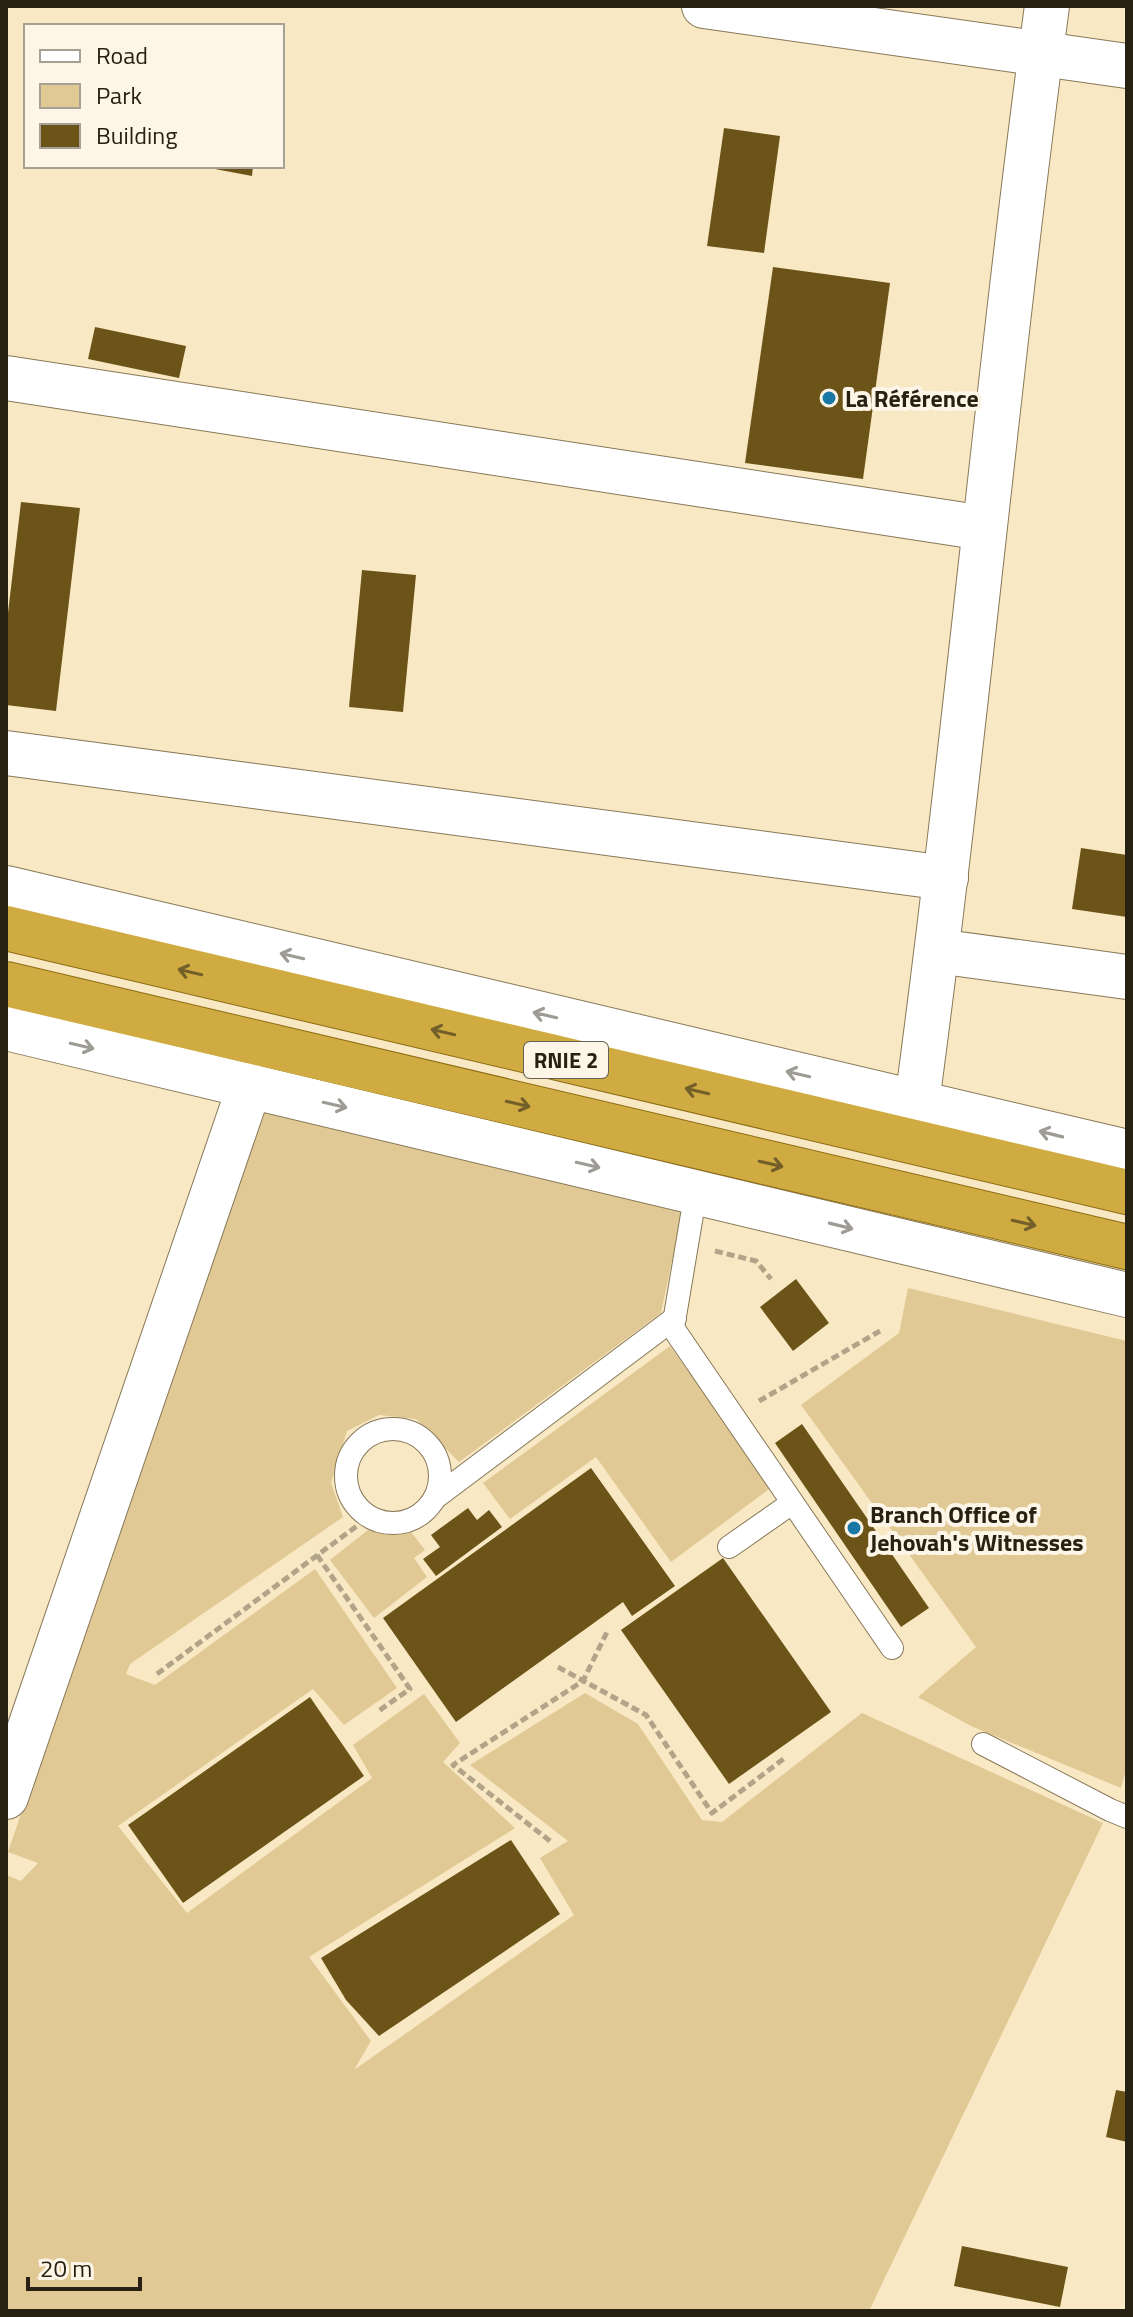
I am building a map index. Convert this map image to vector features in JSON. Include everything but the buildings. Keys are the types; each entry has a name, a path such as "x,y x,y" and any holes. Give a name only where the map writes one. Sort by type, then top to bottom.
{"highway":[{"name":"RNIE 2","path":"6,928 913,1121 1127,1192"},
{"name":"RNIE 2","path":"6,984 1127,1247"}],"street":[{"path":"704,6 1127,66"},
{"path":"913,1121 946,878 984,528 1047,6"},
{"path":"6,378 984,528"},
{"path":"6,753 946,878"},
{"path":"6,888 913,1121 1127,1152"},
{"path":"937,951 1127,977"},
{"path":"6,1028 1127,1295"},
{"path":"6,1797 250,1085"}],"lane":[{"path":"696,1191 673,1328 892,1648"},
{"path":"435,1498 440,1469 435,1453 424,1440 411,1432 379,1430 359,1443 347,1464 346,1480 357,1508 383,1522 398,1523 413,1519 435,1498 675,1318"},
{"path":"729,1547 792,1503"},
{"path":"983,1744 1127,1817"}],"path":[{"path":"687,1244 756,1261 771,1279"},
{"path":"733,1416 880,1331"},
{"path":"157,1674 369,1517"},
{"path":"317,1555 410,1689 377,1712"},
{"path":"550,1841 453,1765 583,1681 607,1632"},
{"path":"558,1667 646,1715 712,1813 786,1757"}],"green space":[{"path":"260,1108 684,1204 661,1313 459,1462 416,1419 379,1415 347,1431 331,1483 343,1517 130,1664 126,1674 155,1685 315,1569 397,1688 344,1725 313,1689 118,1826 187,1913 372,1778 353,1745 424,1694 460,1743 443,1762 515,1828 309,1957 371,2041 354,2070 574,1915 540,1858 568,1841 470,1765 585,1693 638,1724 702,1820 722,1822 862,1713 1103,1823 869,2311 6,2311 6,1875 21,1881 38,1863 8,1852"},
{"path":"908,1288 1127,1341 1127,1766 1121,1788 971,1726 918,1697 976,1647 801,1405 899,1333"},
{"path":"670,1346 772,1487 671,1562 596,1457 510,1519 483,1483"},
{"path":"408,1528 425,1550 414,1558 427,1577 374,1618 330,1560 368,1530"}],"place":[{"name":"La Référence","path":"829,398"},
{"name":"Branch Office of Jehovah's Witnesses","path":"854,1528"}]}
